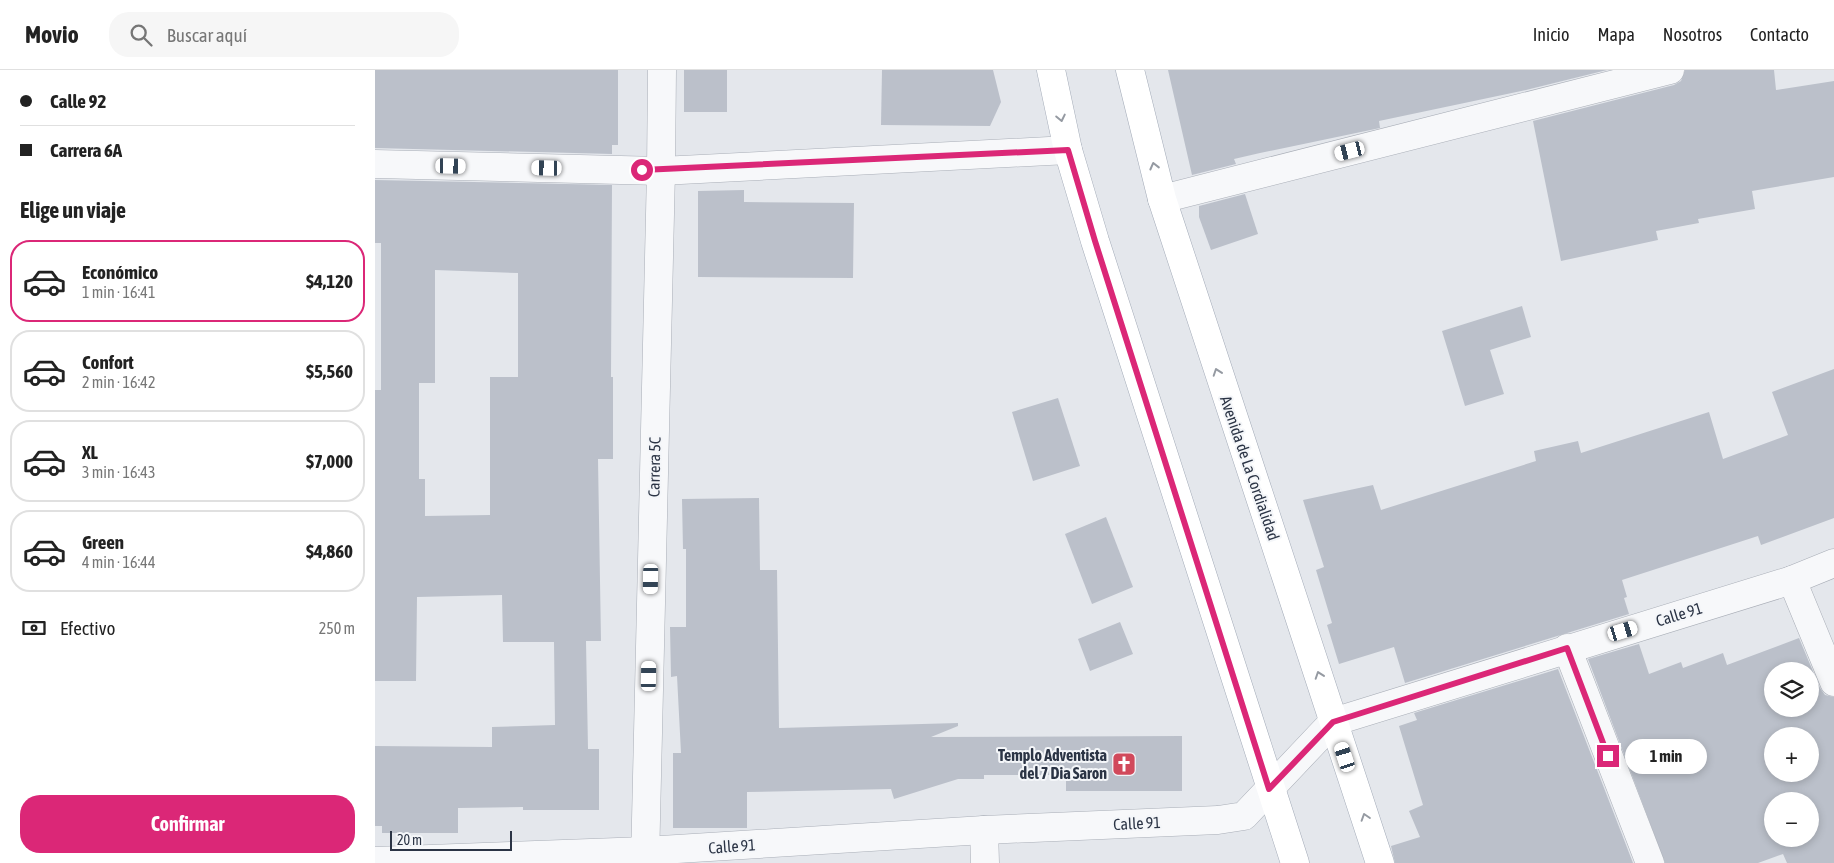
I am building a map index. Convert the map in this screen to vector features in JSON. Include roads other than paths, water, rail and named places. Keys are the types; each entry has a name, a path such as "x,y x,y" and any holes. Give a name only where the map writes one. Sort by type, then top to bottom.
{"main road":[{"path":"1051,70 1068,150 1095,241 1269,789 1295,863"},
{"name":"Avenida de La Cordialidad","path":"1130,70 1162,199 1380,863"}],"street":[{"name":"Carrera 5C","path":"645,857 661,171 661,70"},
{"path":"1162,199 1670,70"},
{"path":"375,164 661,171 1068,150"},
{"name":"Calle 91","path":"375,861 645,857 984,830 1218,820 1243,816 1333,722 1567,648 1792,580 1834,563"},
{"path":"1792,580 1834,682"},
{"path":"1567,648 1649,863"},
{"path":"984,830 985,863"}],"place":[{"name":"Templo Adventista del 7 Dia Saron","path":"1124,764"}]}
